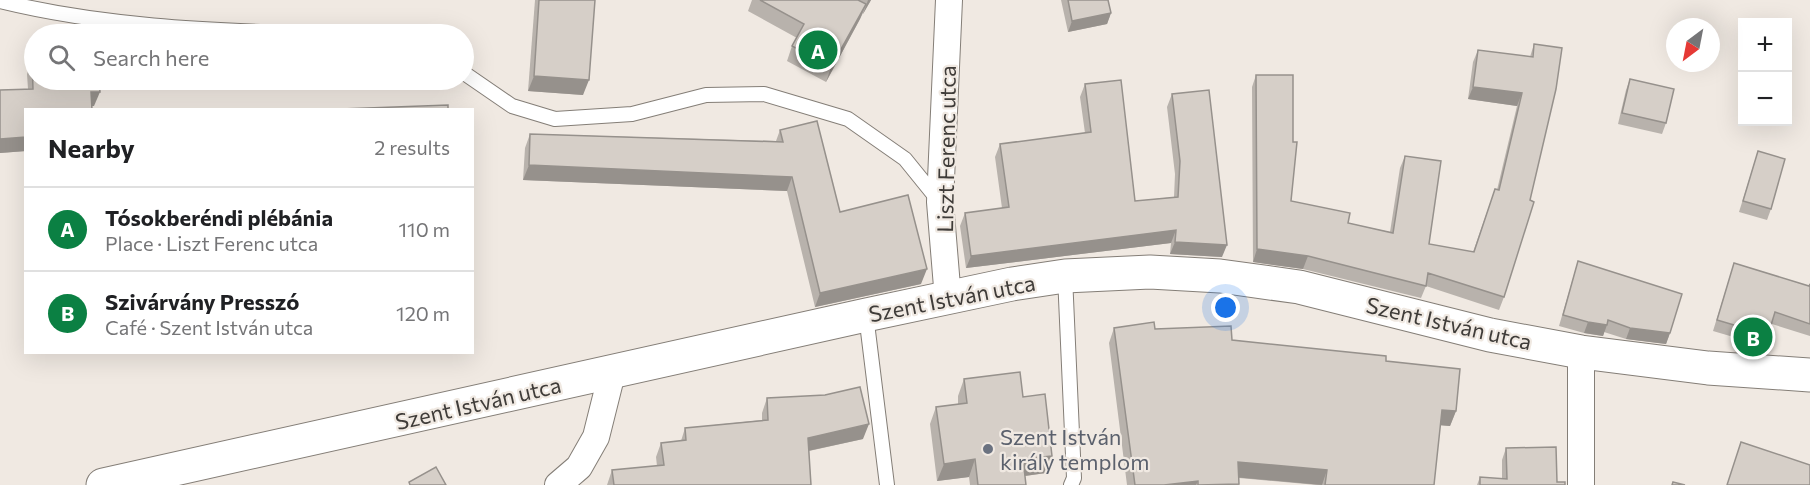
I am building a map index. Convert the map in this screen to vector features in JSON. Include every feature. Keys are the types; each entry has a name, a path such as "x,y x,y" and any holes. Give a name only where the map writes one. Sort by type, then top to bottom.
{"main road":[{"name":"Szent István utca","path":"103,485 866,315 1012,284 1065,276 1150,272 1220,276 1299,287 1490,335 1581,352 1708,368 1810,375"}],"street":[{"name":"Liszt Ferenc utca","path":"948,299 940,202 949,0"},
{"path":"1581,352 1581,485"},
{"path":"558,485 579,467 596,437 612,373"}],"lane":[{"path":"0,1 47,12 141,24"},
{"path":"474,80 512,106 555,119 632,114 706,94 764,94 848,119 904,159 940,202"},
{"path":"1065,276 1076,483"},
{"path":"866,315 887,485"}],"building":[{"path":"539,0 595,0 589,80 534,76"},
{"path":"760,0 858,0 866,4 831,67 792,46 804,24"},
{"path":"1068,0 1108,0 1111,13 1072,21"},
{"path":"1534,44 1562,48 1556,89 1530,200 1534,202 1504,297 1428,273 1426,286 1308,256 1257,249 1256,75 1293,75 1293,142 1297,142 1291,201 1350,213 1348,223 1393,233 1405,156 1441,161 1429,244 1474,252 1495,189 1499,190 1522,93 1473,87 1478,50 1533,57"},
{"path":"1630,79 1674,89 1666,123 1622,113"},
{"path":"1121,80 1135,201 1178,197 1180,161 1172,94 1209,90 1227,245 1175,242 1176,230 971,256 965,213 1009,207 1000,144 1091,132 1085,84"},
{"path":"0,90 100,90 100,92 91,92 92,108 24,108 24,137 0,139"},
{"path":"448,105 448,108 368,108"},
{"path":"817,121 840,212 908,195 927,269 820,293 792,177 529,165 530,134 783,142 780,130"},
{"path":"1758,151 1785,159 1771,209 1743,201"},
{"path":"1578,261 1682,294 1670,333 1630,328 1608,320 1607,325 1588,322 1563,315"},
{"path":"1734,263 1809,286 1810,284 1810,324 1775,312 1768,335 1717,320"},
{"path":"1154,322 1155,329 1231,326 1232,340 1386,356 1386,361 1460,369 1456,411 1442,410 1434,485 1325,485 1327,470 1238,462 1239,484 1198,485 1198,481 1164,485 1135,485 1114,328"},
{"name":"Szent István király templom","path":"1020,372 1023,397 1045,394 1052,456 1023,459 1026,485 978,485 975,459 944,464 936,407 967,403 964,379"},
{"path":"860,387 869,424 808,438 811,485 614,485 612,470 664,465 661,443 686,440 685,428 768,420 767,398 825,395"},
{"path":"1741,442 1810,465 1810,485 1727,485"},
{"path":"1556,447 1557,482 1565,482 1565,485 1480,485 1480,477 1507,479 1506,448"},
{"path":"436,467 446,485 410,485 409,482"}],"place":[{"name":"Tósokberéndi plébánia","path":"818,50"},
{"name":"Szivárvány Presszó","path":"1753,337"},
{"name":"Szent István király templom","path":"988,449"}]}
